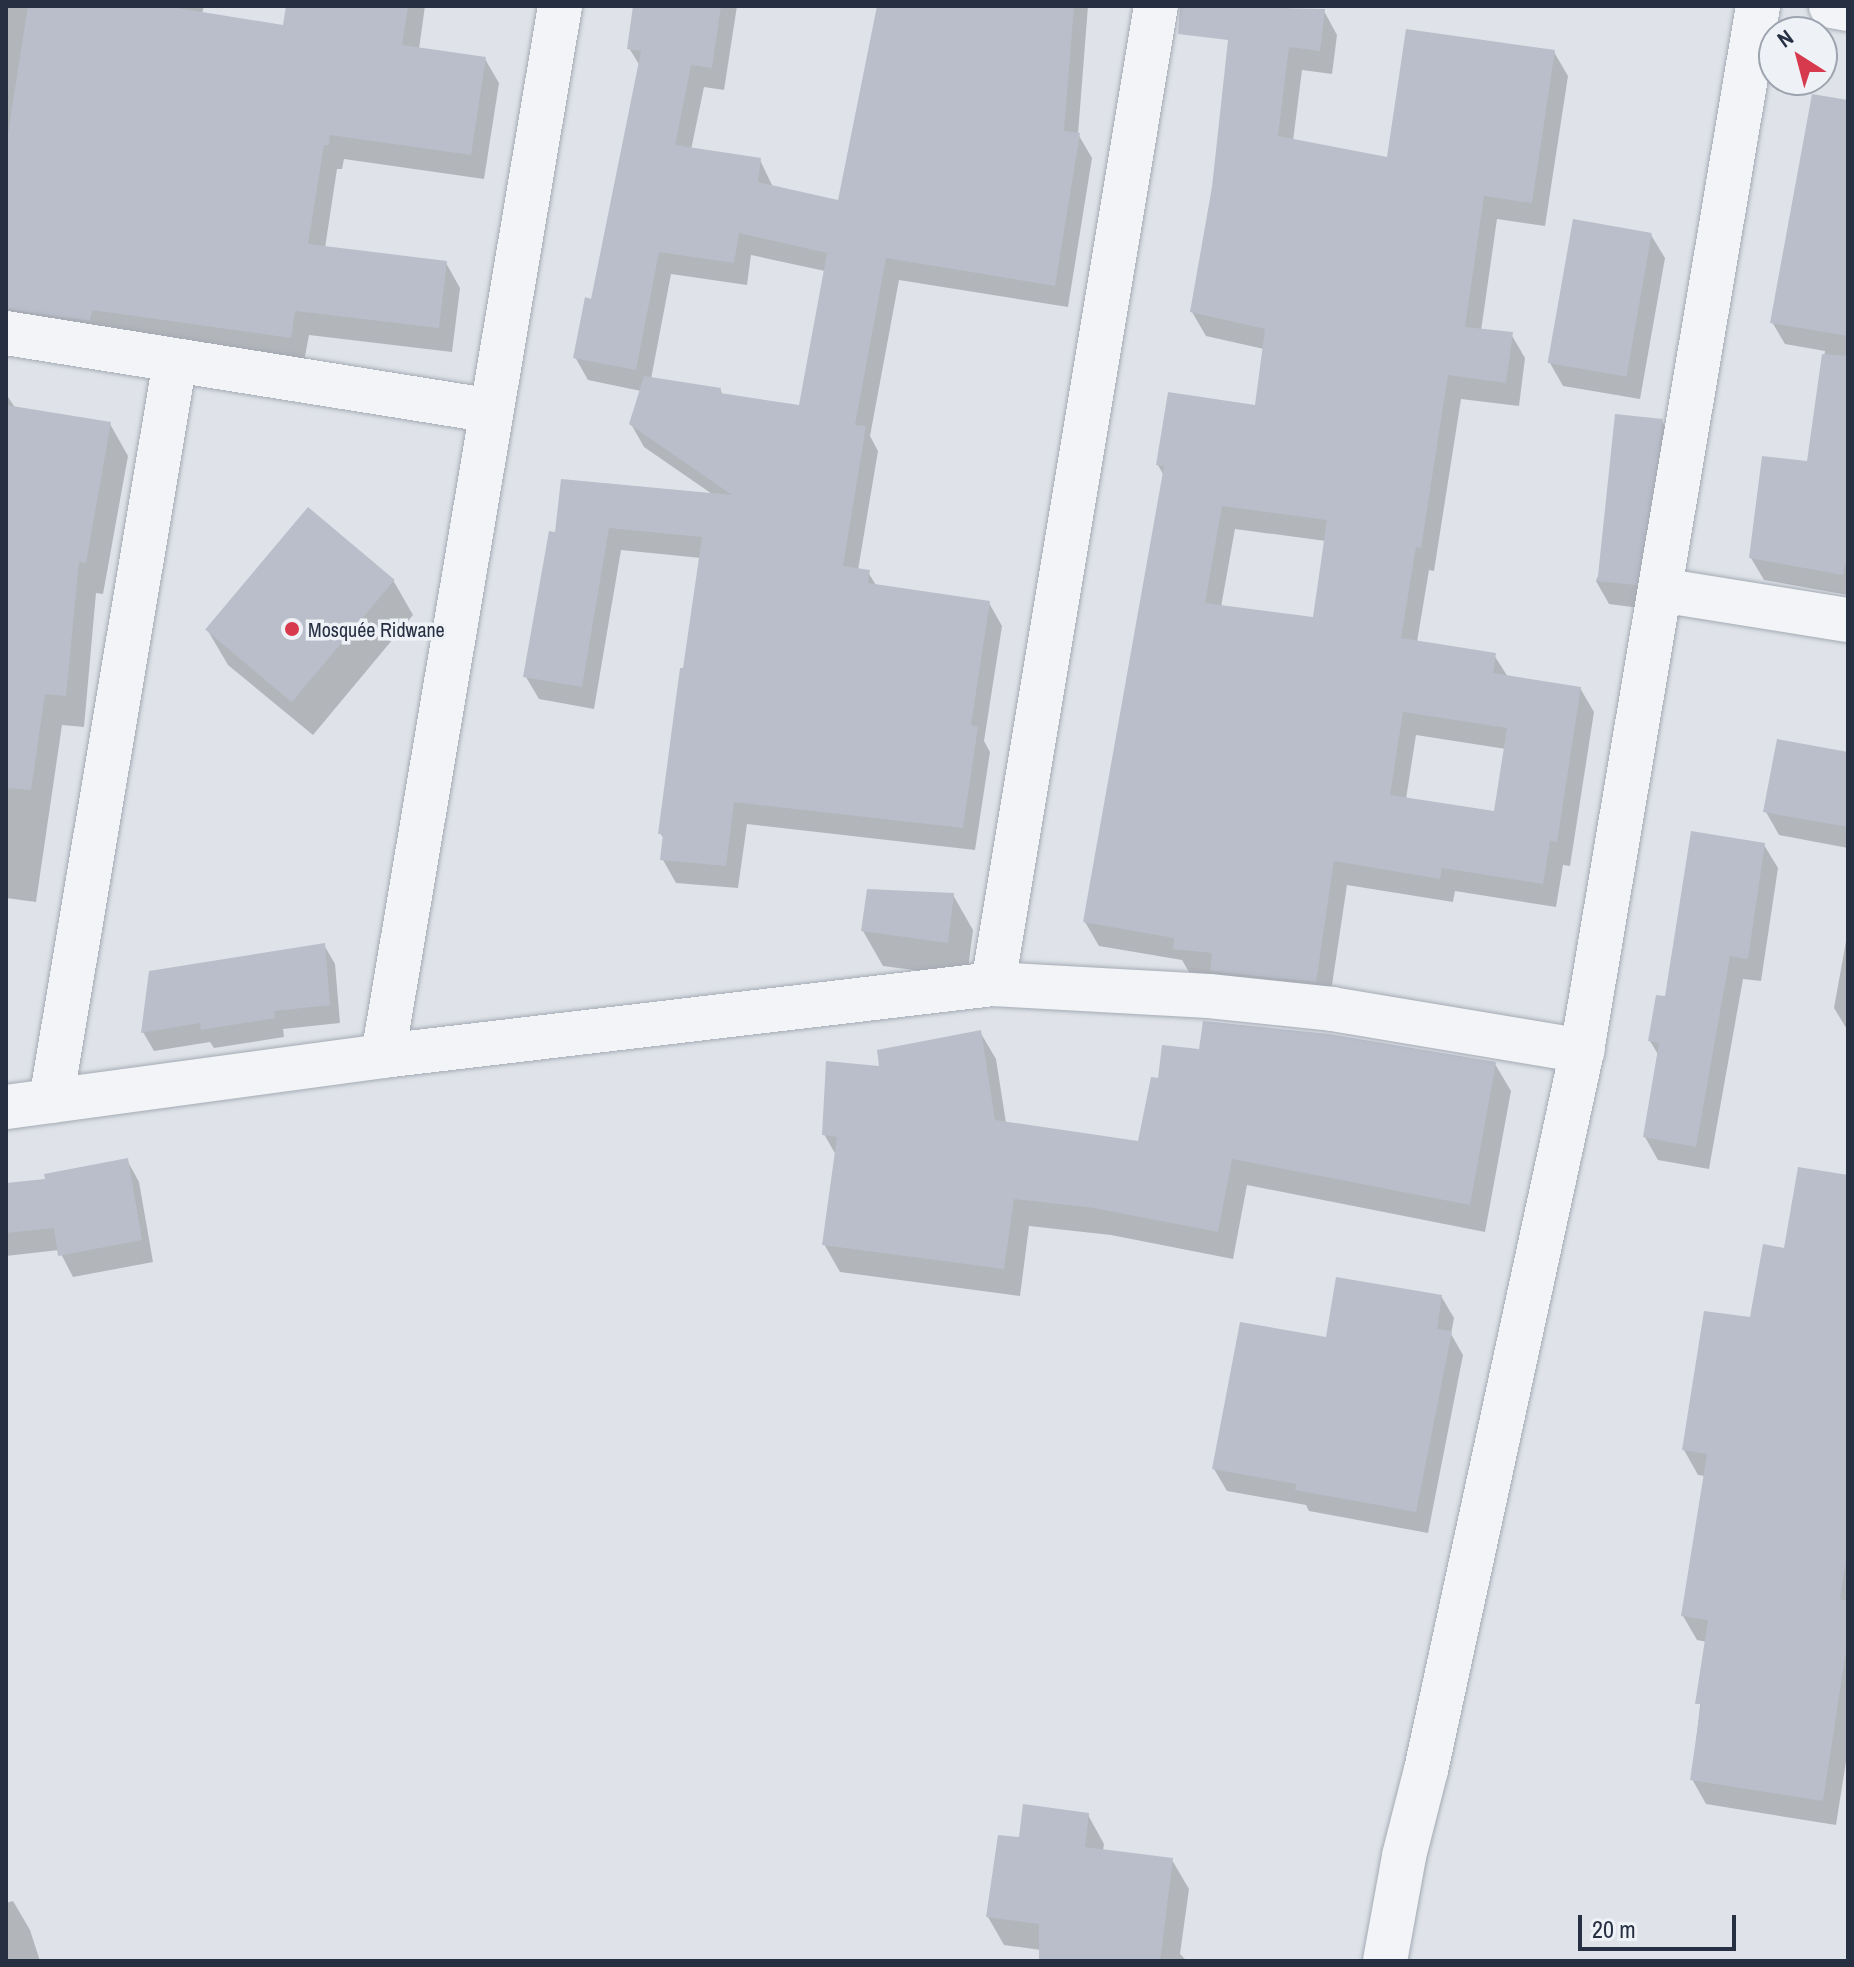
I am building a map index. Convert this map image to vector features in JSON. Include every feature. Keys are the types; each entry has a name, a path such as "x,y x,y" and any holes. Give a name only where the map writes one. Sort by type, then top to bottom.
{"street":[{"path":"383,1056 560,6"},
{"path":"993,984 1156,6"},
{"path":"1385,1961 1404,1856 1426,1770 1582,1051 1758,6"},
{"path":"1831,6 1848,9"},
{"path":"6,333 492,411"},
{"path":"51,1101 175,361"},
{"path":"1660,590 1848,620"},
{"path":"6,1107 383,1056 993,984 1209,996 1332,1009 1582,1051"}],"building":[{"path":"28,6 165,6 283,25 286,6 408,6 402,45 486,57 471,155 330,135 329,145 324,145 308,244 447,261 439,328 295,311 291,338 92,310 90,321 6,309 6,146"},
{"path":"633,6 721,6 712,68 691,65 675,145 761,158 758,182 838,200 877,6 1074,6 1064,131 1080,133 1055,286 886,258 855,425 866,426 843,566 870,570 868,583 990,601 971,725 978,727 963,828 734,802 726,866 660,860 663,834 658,834 680,668 683,668 702,537 609,528 582,687 523,677 549,531 555,532 561,479 732,495 629,424 644,376 721,388 720,393 799,405 827,253 739,233 734,263 659,252 636,370 573,358 585,297 591,299 641,51 627,49"},
{"path":"1180,6 1325,9 1320,51 1289,47 1278,136 1387,157 1406,29 1555,50 1532,203 1484,196 1465,327 1513,332 1506,383 1448,375 1421,548 1416,547 1401,638 1496,653 1493,673 1581,687 1557,842 1550,841 1543,884 1442,868 1440,879 1334,861 1316,982 1210,971 1212,953 1173,949 1174,938 1083,922 1164,466 1156,465 1168,392 1255,405 1265,329 1190,312 1212,187 1228,40 1178,34","holes":["1222,506 1327,520 1313,617 1205,603","1403,712 1507,728 1494,811 1390,795"]},
{"path":"1812,96 1848,100 1848,336 1770,323"},
{"path":"1573,219 1652,233 1626,377 1548,363"},
{"path":"1822,354 1848,356 1848,552 1843,575 1749,558 1762,456 1807,461"},
{"path":"6,405 111,422 86,563 79,562 66,696 45,694 31,790 6,788"},
{"path":"1615,414 1663,419 1645,586 1597,581"},
{"path":"308,507 395,580 292,702 205,630"},
{"path":"1777,739 1848,752 1848,827 1763,812"},
{"path":"1691,831 1765,843 1748,959 1730,956 1696,1147 1643,1137 1659,1043 1648,1041 1656,995 1665,996"},
{"path":"867,889 954,893 948,943 861,931"},
{"path":"325,943 330,1005 274,1011 275,1018 201,1030 200,1023 141,1033 149,971"},
{"path":"1203,1021 1329,1034 1496,1062 1470,1205 1232,1159 1218,1232 1094,1208 1014,1199 1004,1269 822,1245 837,1137 822,1135 826,1061 879,1066 877,1050 981,1030 995,1120 1138,1141 1151,1077 1158,1078 1162,1045 1199,1049"},
{"path":"128,1158 142,1240 58,1256 54,1228 6,1233 6,1183 45,1179 44,1174"},
{"path":"1798,1167 1848,1175 1848,1545 1840,1599 1848,1601 1848,1638 1823,1801 1690,1780 1701,1704 1695,1704 1708,1620 1681,1616 1707,1454 1682,1450 1704,1311 1750,1317 1763,1244 1784,1248"},
{"path":"1336,1277 1442,1295 1437,1329 1452,1331 1416,1512 1295,1490 1296,1484 1212,1469 1240,1322 1326,1337"},
{"path":"1023,1804 1089,1813 1085,1847 1173,1858 1160,1961 1039,1961 1039,1924 986,1917 998,1835 1019,1837"}],"place":[{"name":"Mosquée Ridwane","path":"292,629"}]}
